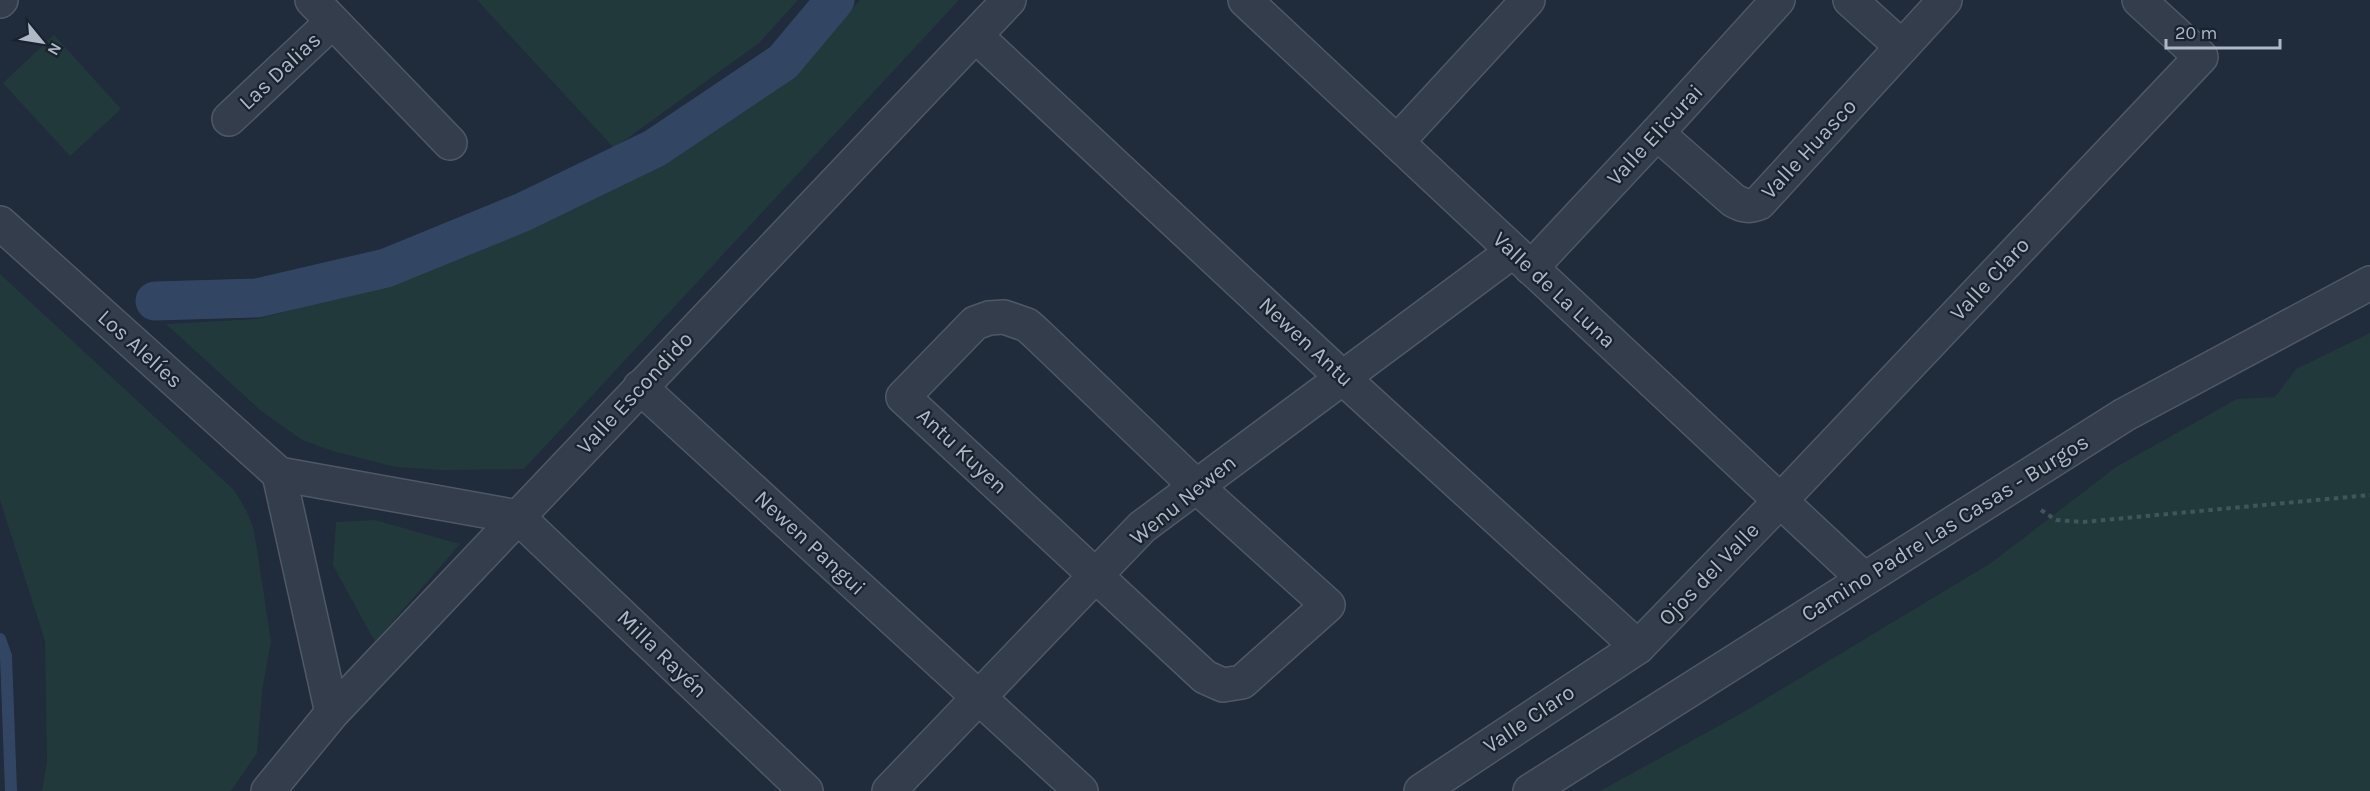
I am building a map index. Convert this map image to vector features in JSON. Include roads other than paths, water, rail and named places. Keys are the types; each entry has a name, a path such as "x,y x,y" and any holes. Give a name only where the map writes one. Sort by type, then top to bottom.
{"street":[{"name":"Valle Escondido","path":"268,791 332,713 1009,0"},
{"path":"1396,142 1528,0"},
{"name":"Valle Elicurai","path":"1522,260 1657,134 1778,0"},
{"path":"1850,0 1902,47"},
{"name":"Valle Huasco","path":"1657,134 1733,200 1741,205 1750,206 1760,203 1945,0"},
{"name":"Valle Claro","path":"1780,501 2201,57 2139,0"},
{"name":"Valle de La Luna","path":"1257,4 1396,142 1864,579"},
{"path":"322,11 450,142"},
{"name":"Las Dalias","path":"228,119 322,11"},
{"name":"Newen Antu","path":"976,36 1343,378 1638,647"},
{"name":"Los Alelíes","path":"0,223 279,474"},
{"name":"Wenu Newen","path":"889,791 1142,527 1343,378 1522,260"},
{"name":"Camino Padre Las Casas - Burgos","path":"1530,791 2124,415 2370,283"},
{"name":"Antu Kuyen","path":"1096,576 903,397 975,323 988,318 1004,317 1027,325 1196,486"},
{"name":"Newen Pangui","path":"640,387 1082,791"},
{"path":"332,713 279,474 518,517"},
{"path":"1096,576 1205,677 1223,685 1242,682 1328,605 1196,486"},
{"name":"Ojos del Valle","path":"1638,647 1780,501"},
{"name":"Milla Rayén","path":"518,517 806,791"},
{"name":"Valle Claro","path":"1421,791 1638,647"}],"waterway":[{"path":"155,301 257,298 386,268 523,212 655,148 783,62 835,0"},
{"path":"0,639 6,656 11,791"}]}
